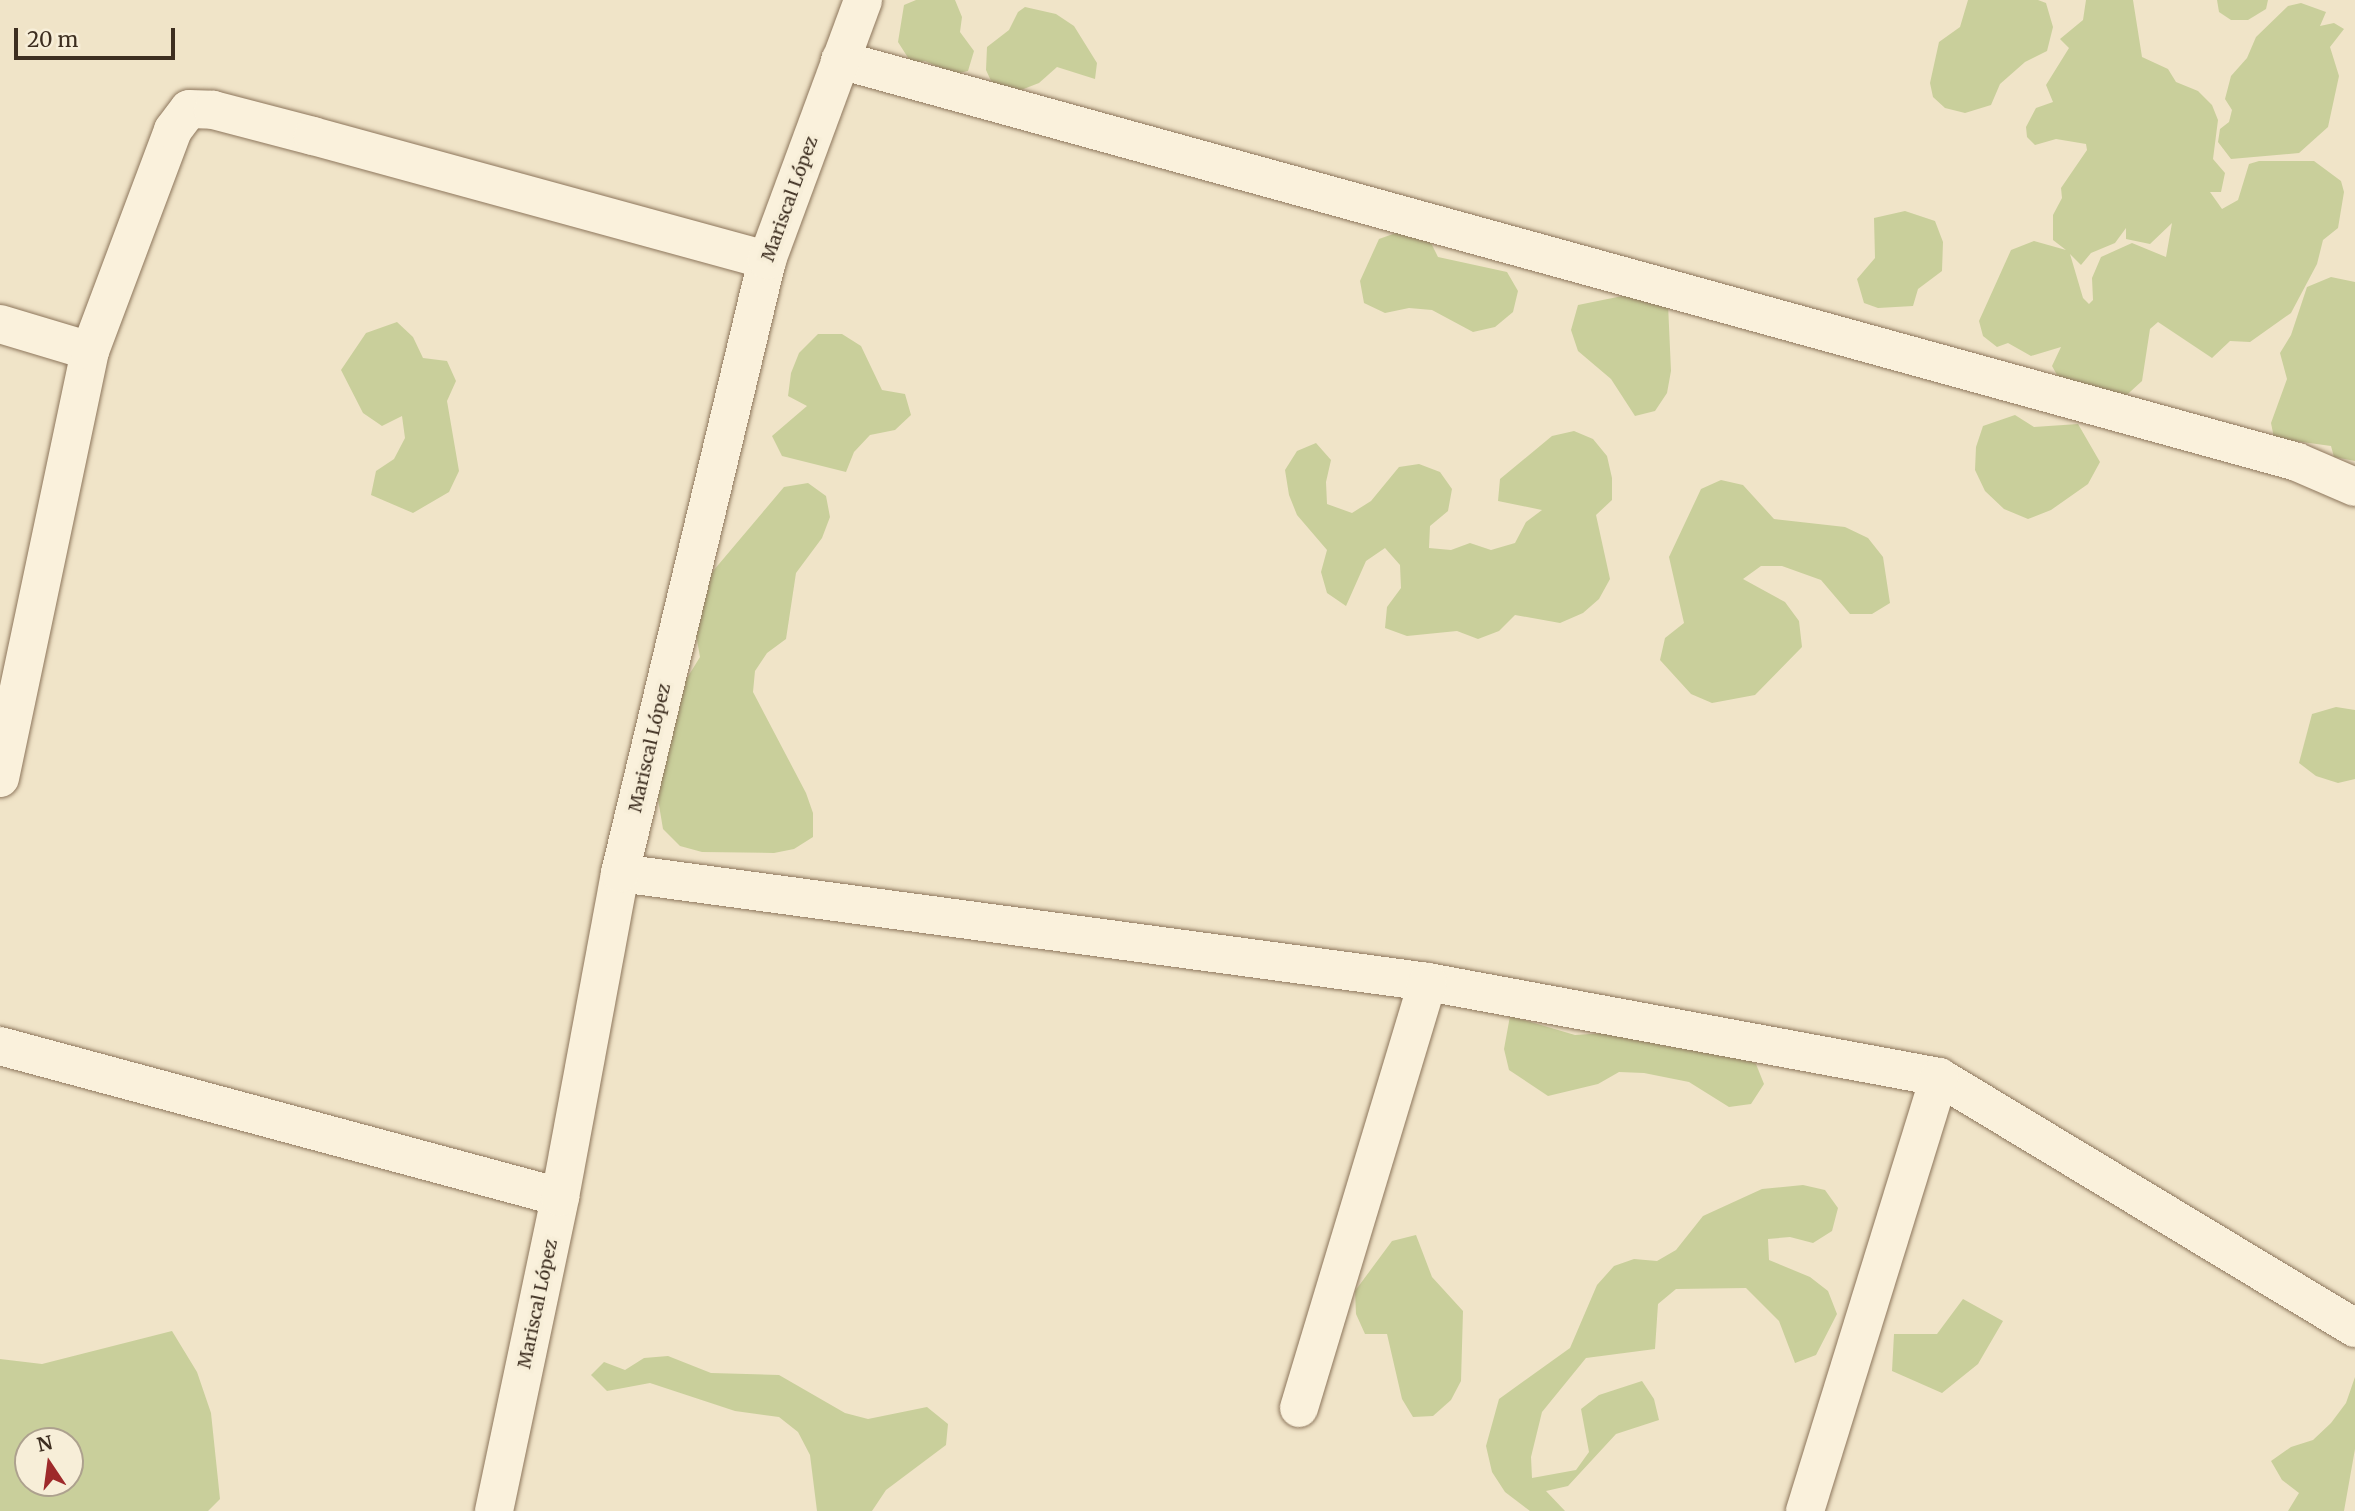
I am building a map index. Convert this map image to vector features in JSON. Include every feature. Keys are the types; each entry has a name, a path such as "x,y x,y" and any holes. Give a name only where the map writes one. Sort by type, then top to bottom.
{"street":[{"name":"Mariscal López","path":"494,1511 560,1198 620,873 767,260 863,0"},
{"path":"840,60 2297,462 2355,487"},
{"path":"0,778 90,351 173,130 189,110 213,110 288,129 767,260"},
{"path":"0,324 90,351"},
{"path":"620,873 1428,982 1940,1077 2355,1328"},
{"path":"1299,1408 1428,982"},
{"path":"0,1046 560,1198"},
{"path":"1805,1511 1940,1077"}],"green space":[{"path":"916,0 955,0 962,17 960,32 974,51 968,71 954,74 925,61 912,64 898,42 904,5"},
{"path":"1968,0 2038,0 2046,3 2053,27 2047,51 2025,62 2000,84 1991,105 1965,113 1945,108 1933,97 1930,83 1939,42 1960,27"},
{"path":"2086,0 2133,0 2142,57 2168,69 2176,82 2198,91 2212,105 2218,120 2213,159 2225,173 2221,192 2210,192 2222,209 2238,200 2249,164 2259,161 2314,161 2341,181 2344,192 2338,228 2323,240 2317,264 2291,313 2250,342 2230,341 2212,358 2158,322 2150,329 2142,381 2119,402 2062,384 2052,366 2061,347 2031,356 2008,343 1997,347 1983,336 1979,321 2011,250 2034,241 2066,250 2053,240 2053,215 2062,198 2061,188 2087,150 2086,144 2056,139 2035,145 2027,137 2026,127 2036,108 2053,102 2046,85 2069,48 2060,39 2083,20","holes":["2172,223 2166,257 2132,243 2101,257 2092,278 2093,300 2089,304 2083,298 2070,254 2081,265 2091,253 2115,243 2126,228 2126,239 2150,244"]},
{"path":"2217,0 2268,0 2266,9 2248,20 2231,20 2219,12"},
{"path":"2301,3 2326,12 2320,26 2334,23 2344,29 2330,47 2339,76 2328,127 2299,153 2231,159 2218,142 2220,129 2229,122 2232,110 2225,99 2231,76 2247,58 2256,37 2288,6"},
{"path":"1025,7 1056,14 1074,26 1097,63 1095,79 1057,67 1039,83 1021,90 992,83 986,70 987,47 1009,30 1018,12"},
{"path":"1905,211 1935,221 1943,242 1942,271 1918,289 1913,306 1878,308 1864,303 1857,279 1875,258 1874,218"},
{"path":"1407,229 1428,237 1438,257 1507,272 1518,291 1513,312 1495,327 1473,332 1432,310 1409,308 1385,313 1364,303 1360,281 1379,239"},
{"path":"2331,277 2355,282 2355,461 2334,457 2331,446 2274,438 2271,423 2287,379 2280,353 2291,335 2307,287"},
{"path":"1652,290 1668,304 1671,371 1667,393 1655,411 1635,416 1611,379 1578,351 1571,330 1578,305"},
{"path":"397,322 413,337 423,358 447,361 456,381 447,401 459,471 449,492 413,513 371,495 376,471 394,459 405,438 402,416 382,426 363,413 341,370 366,333"},
{"path":"818,334 842,334 861,346 882,390 905,394 911,415 895,430 870,435 854,452 846,472 782,456 772,436 807,406 788,396 791,373 799,353"},
{"path":"2015,415 2034,427 2078,424 2100,462 2088,484 2051,510 2028,519 2004,509 1985,491 1975,470 1976,447 1983,426"},
{"path":"1574,431 1593,439 1607,456 1612,478 1612,500 1596,515 1610,579 1599,599 1583,613 1560,623 1515,615 1499,631 1478,639 1457,631 1407,636 1385,628 1387,607 1401,588 1400,565 1385,548 1366,561 1346,606 1327,593 1321,572 1327,550 1297,515 1289,495 1285,470 1297,451 1316,443 1331,460 1326,482 1327,504 1352,513 1371,501 1399,467 1419,464 1440,472 1452,489 1448,511 1430,526 1429,548 1451,550 1470,543 1491,550 1515,543 1526,522 1542,510 1498,501 1500,479 1552,436"},
{"path":"1721,480 1743,485 1774,519 1845,527 1868,538 1883,557 1890,603 1872,614 1850,614 1821,580 1782,566 1761,566 1743,579 1785,602 1799,621 1802,647 1755,695 1712,703 1691,694 1660,660 1665,638 1684,623 1669,557 1701,489"},
{"path":"808,483 826,496 830,517 822,538 796,573 786,639 767,653 755,671 753,692 806,793 813,813 813,837 794,849 774,853 702,852 680,846 663,829 656,787 676,696 700,657 692,612 697,590 784,487"},
{"path":"2336,707 2355,710 2355,779 2338,783 2316,776 2299,763 2312,714"},
{"path":"1510,1016 1575,1035 1621,1032 1666,1046 1735,1053 1756,1064 1764,1084 1751,1104 1729,1107 1689,1082 1644,1073 1619,1072 1598,1084 1548,1096 1509,1070 1504,1049"},
{"path":"1803,1185 1825,1190 1838,1208 1832,1231 1813,1243 1790,1237 1768,1239 1769,1260 1810,1277 1828,1291 1837,1314 1816,1355 1795,1363 1779,1321 1746,1288 1676,1289 1658,1304 1655,1349 1586,1358 1542,1412 1531,1457 1532,1478 1576,1470 1589,1452 1581,1409 1599,1395 1642,1381 1654,1399 1659,1420 1616,1434 1568,1486 1546,1491 1565,1511 1530,1511 1505,1492 1492,1472 1486,1446 1499,1399 1570,1348 1597,1285 1614,1266 1634,1259 1657,1261 1676,1250 1703,1216 1762,1189"},
{"path":"1416,1235 1432,1277 1463,1311 1461,1381 1451,1400 1433,1416 1413,1417 1402,1399 1387,1334 1365,1334 1356,1314 1355,1291 1392,1241"},
{"path":"1963,1299 2003,1321 1978,1364 1942,1393 1892,1371 1894,1334 1937,1334"},
{"path":"172,1331 197,1372 211,1413 220,1499 208,1511 0,1511 0,1359 42,1364"},
{"path":"668,1356 711,1373 779,1375 845,1413 868,1419 927,1407 948,1424 946,1445 886,1490 872,1511 817,1511 810,1455 798,1432 779,1417 735,1411 650,1383 607,1391 591,1375 604,1362 625,1370 644,1358"},
{"path":"2355,1377 2355,1449 2344,1511 2288,1511 2299,1493 2282,1480 2271,1461 2291,1447 2313,1440 2331,1423 2346,1403"}]}
